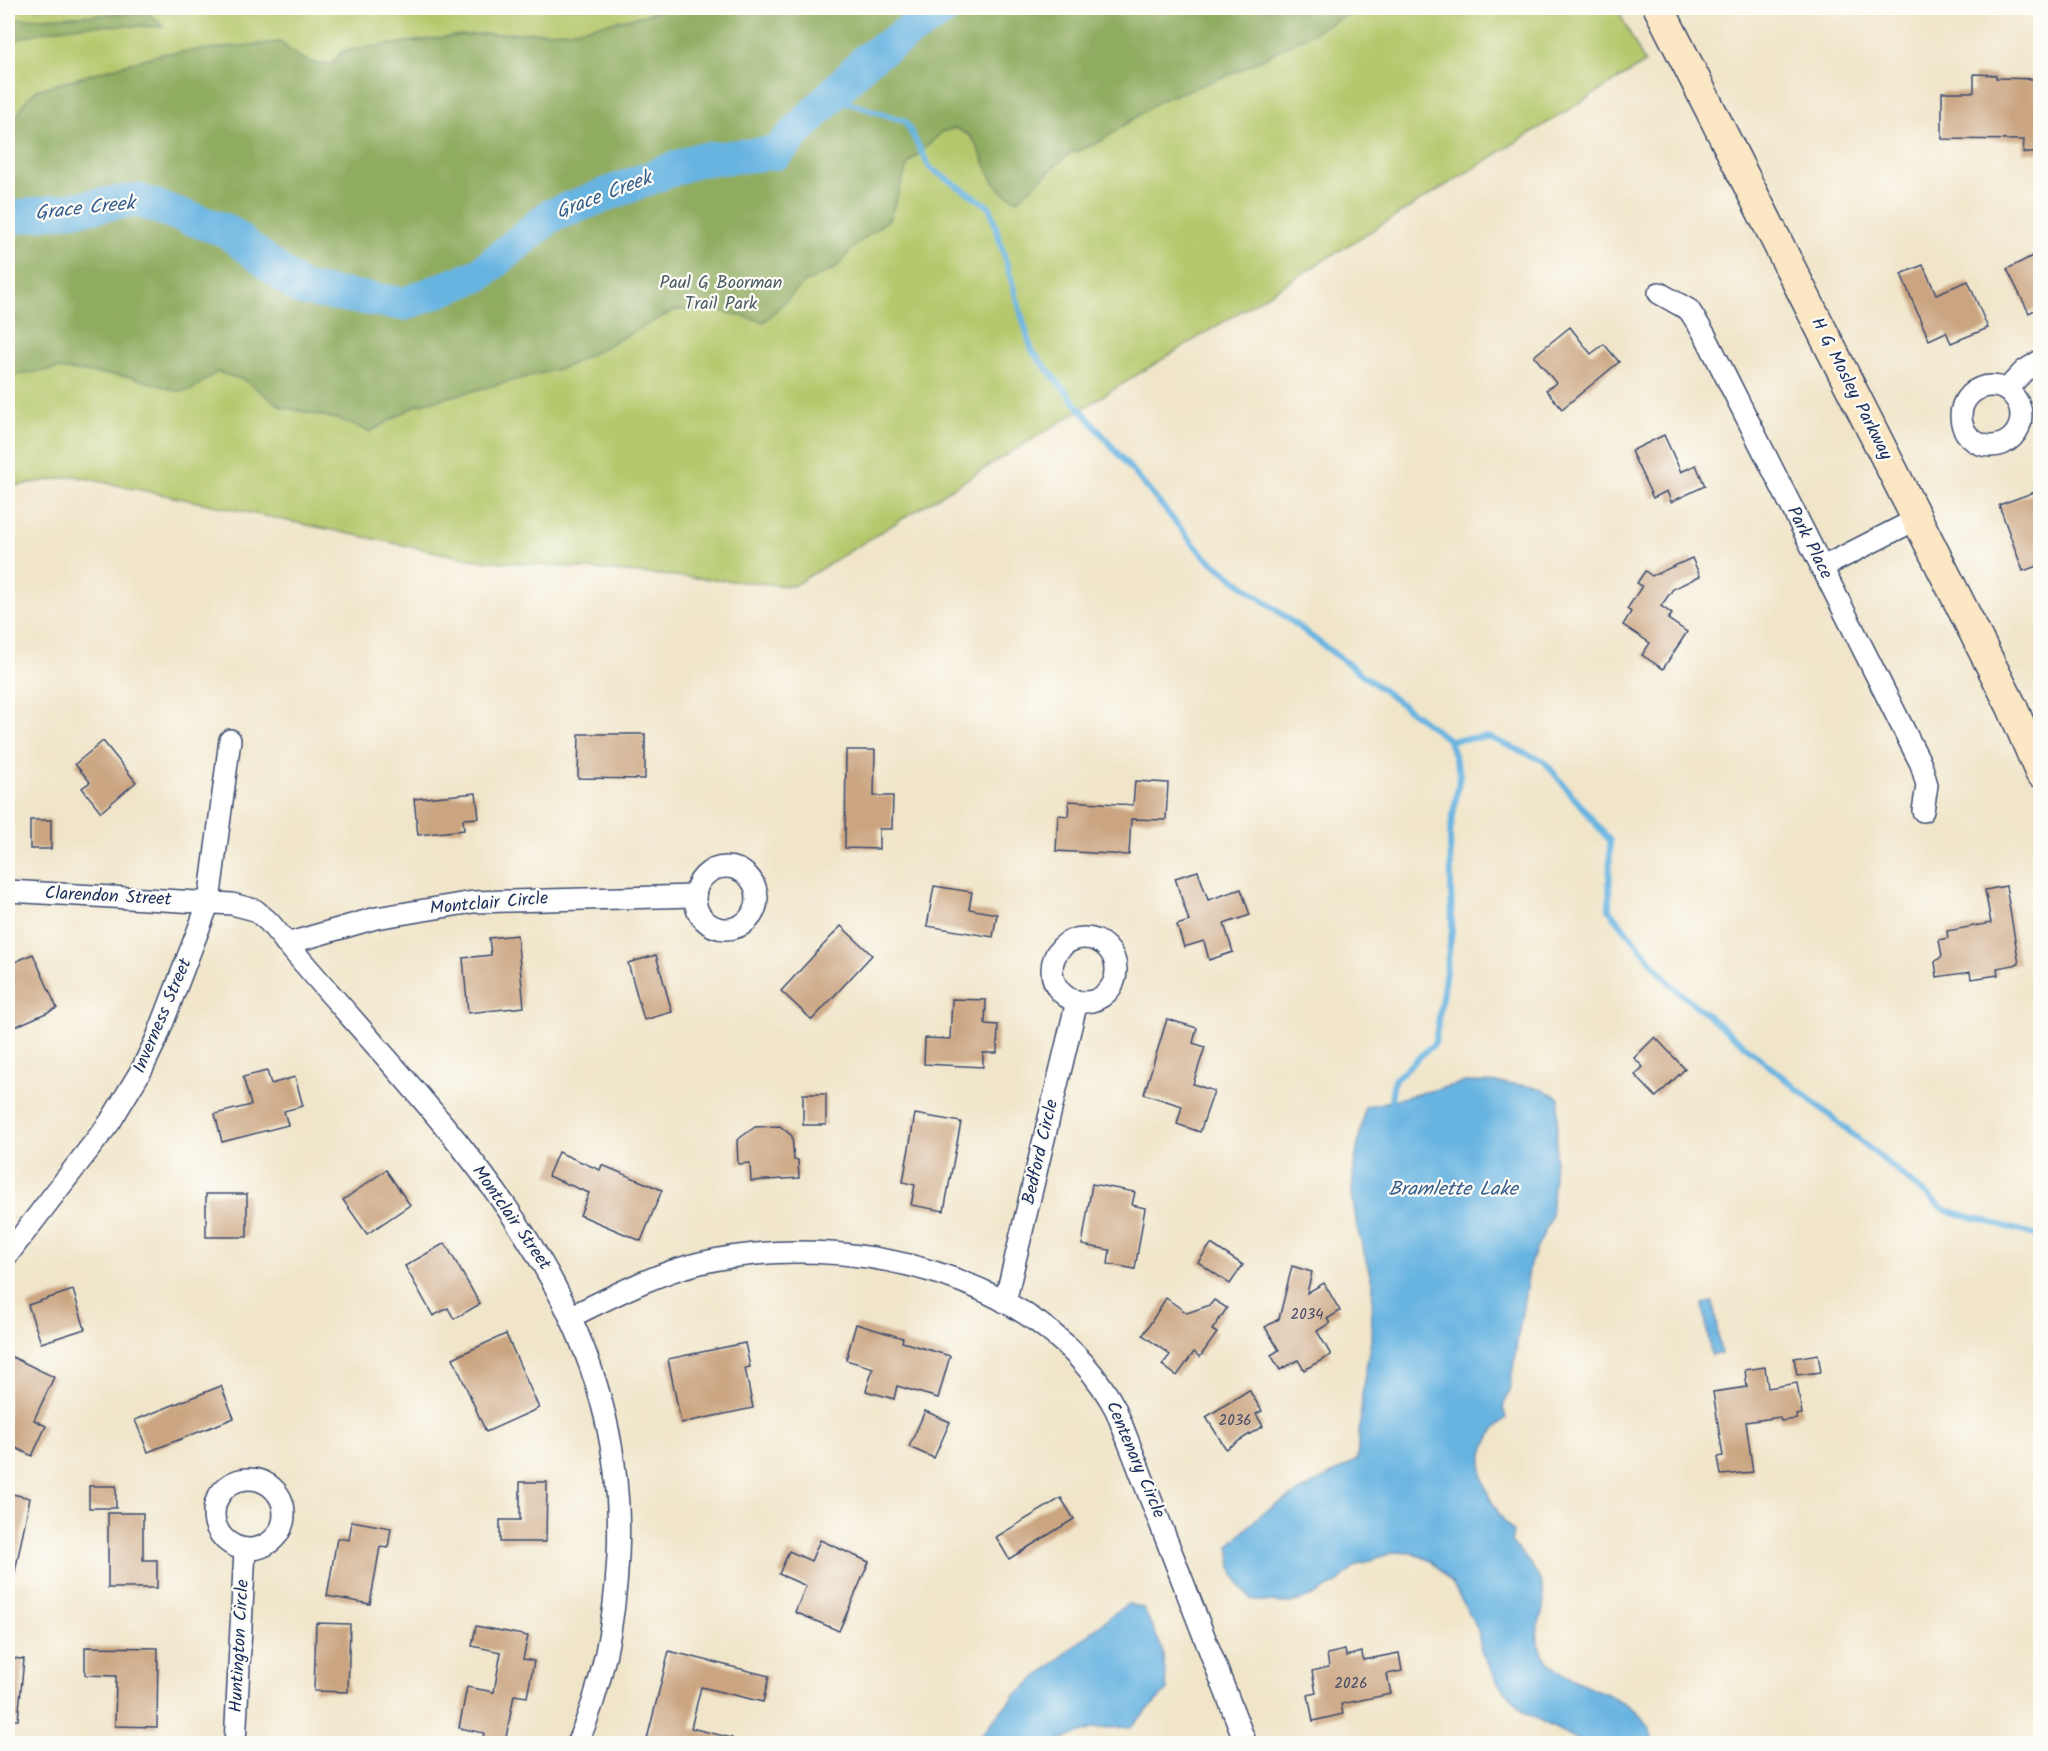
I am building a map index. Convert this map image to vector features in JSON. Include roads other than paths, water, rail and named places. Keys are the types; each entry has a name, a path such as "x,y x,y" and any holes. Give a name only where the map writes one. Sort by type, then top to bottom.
{"main road":[{"name":"H G Mosley Parkway","path":"1659,8 2012,707 2040,772"}],"street":[{"name":"Park Place","path":"1659,293 1689,310 1699,324 1922,764 1927,785 1923,811"},
{"path":"2006,390 2024,371 2040,362"},
{"path":"1821,568 1917,519"},
{"name":"Inverness Street","path":"8,1254 93,1147 135,1082 156,1040 209,902 230,740"},
{"name":"Clarendon Street","path":"8,891 209,902"},
{"name":"Montclair Circle","path":"286,944 376,918 473,902 695,896"},
{"name":"Montclair Street","path":"209,902 245,906 255,910 286,944 450,1136 502,1201 538,1253 570,1317 590,1365 606,1416 614,1469 618,1523 615,1594 605,1656 591,1707 577,1743"},
{"name":"Bedford Circle","path":"1005,1302 1077,1001"},
{"name":"Centenary Circle","path":"570,1317 633,1286 678,1269 725,1258 799,1252 848,1254 908,1264 974,1287 1005,1302 1061,1342 1091,1372 1111,1400 1131,1443 1246,1743"},
{"name":"Huntington Circle","path":"235,1743 245,1549"}],"water":[{"name":"Bramlette Lake","path":"1466,1082 1527,1086 1549,1092 1559,1098 1551,1218 1530,1263 1510,1386 1503,1408 1506,1418 1493,1432 1485,1446 1482,1476 1493,1505 1513,1532 1511,1542 1528,1561 1542,1584 1544,1601 1537,1637 1542,1652 1560,1672 1624,1703 1637,1713 1648,1726 1653,1743 1583,1743 1524,1712 1497,1681 1481,1651 1478,1630 1452,1583 1431,1561 1413,1553 1394,1552 1357,1565 1337,1583 1310,1597 1290,1603 1251,1599 1233,1573 1229,1546 1262,1513 1357,1460 1363,1386 1371,1340 1373,1285 1357,1227 1352,1193 1354,1166 1365,1107"},
{"path":"1713,1302 1721,1354 1711,1355 1703,1304"},
{"path":"1128,1604 1143,1608 1162,1648 1167,1690 1131,1727 1095,1728 1052,1743 974,1743 1013,1697"}],"waterway":[{"name":"Grace Creek","path":"8,218 137,200 227,231 301,289 404,304 479,275 550,216 697,160 776,153 866,60 945,8"},
{"path":"830,97 905,121 930,168 990,207 1032,351 1203,555 1449,740 1488,737 1544,761 1610,841 1609,910 1672,986 1945,1210 2040,1236"},
{"path":"1391,1101 1394,1080 1435,1043 1452,931 1450,833 1460,774 1449,740"}],"park label":[{"name":"Paul G Boorman Trail Park","path":"721,293"}]}
